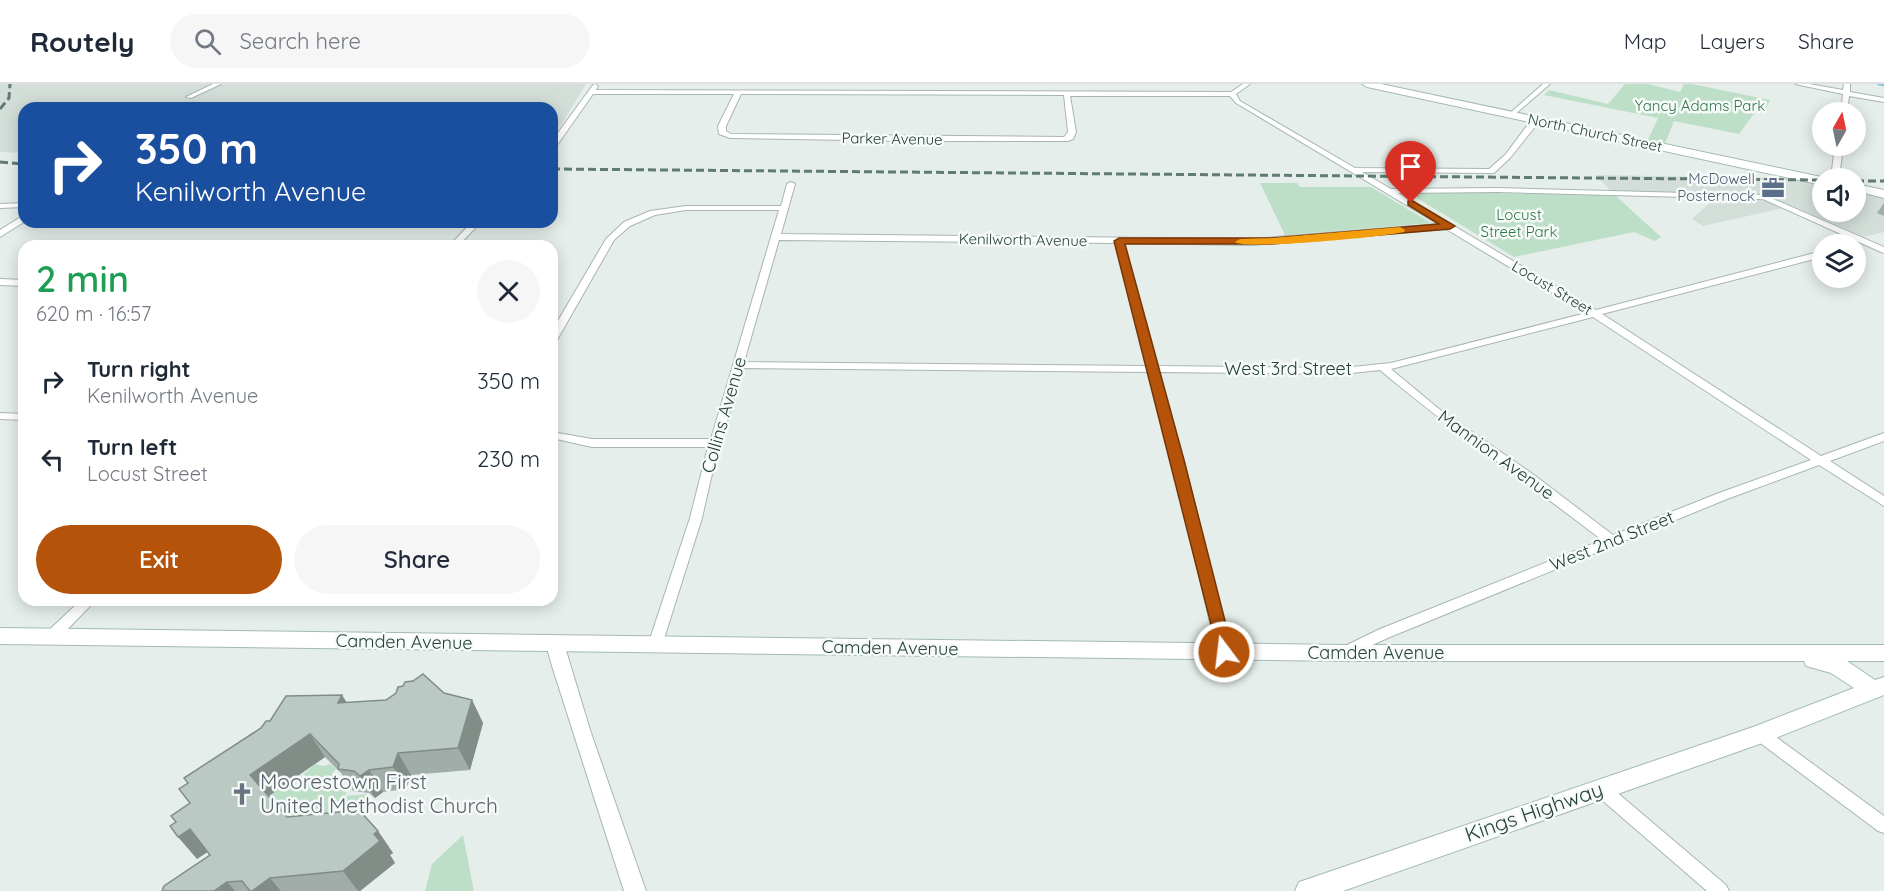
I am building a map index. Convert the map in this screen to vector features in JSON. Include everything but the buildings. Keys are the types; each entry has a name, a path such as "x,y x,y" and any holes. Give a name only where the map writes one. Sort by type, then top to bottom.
{"main road":[{"name":"North Church Street","path":"1367,84 1812,179"},
{"path":"1866,190 1884,194"},
{"name":"Camden Avenue","path":"0,636 1224,652 1884,653"},
{"name":"Camden Avenue","path":"1780,654 1829,662 1878,688"},
{"name":"Kings Highway","path":"1308,891 1760,734 1878,688"}],"street":[{"path":"189,97 218,84"},
{"path":"558,138 597,84"},
{"path":"591,92 1232,94 1247,84"},
{"path":"1511,115 1546,84"},
{"path":"1798,84 1884,100"},
{"path":"1846,102 1848,84"},
{"name":"Parker Avenue","path":"739,92 722,126 722,132 733,137 759,138 1059,140 1072,135 1067,95"},
{"name":"Locust Street","path":"1232,94 1238,102 1594,313 1884,502"},
{"path":"1355,170 1491,171 1507,159 1513,147 1535,121"},
{"name":"Collins Avenue","path":"655,645 696,519 791,184"},
{"path":"1391,191 1497,190 1764,196 1884,250"},
{"path":"0,206 18,206"},
{"path":"558,330 610,239 627,224 653,213 686,207 784,208"},
{"path":"0,234 18,222"},
{"name":"Kenilworth Avenue","path":"776,237 1272,241 1450,226"},
{"path":"459,240 471,228"},
{"path":"1867,242 1884,238"},
{"path":"1119,241 1224,652"},
{"name":"West 3rd Street","path":"739,365 1342,371 1382,367 1812,257"},
{"path":"0,282 18,283"},
{"name":"Mannion Avenue","path":"1382,367 1435,411 1530,478 1612,541"},
{"path":"0,417 18,417"},
{"path":"558,436 591,443 716,443"},
{"name":"West 2nd Street","path":"1343,653 1385,633 1612,541 1819,459 1884,437"},
{"path":"52,636 83,606"},
{"path":"555,644 570,699 612,823 625,854 635,891"},
{"path":"1760,734 1884,826"},
{"path":"1601,789 1720,891"}],"shaded area":[{"path":"0,84 586,84 558,128 558,102 18,102 18,153 0,152"},
{"path":"1595,175 1787,178 1812,183 1812,215 1792,206 1703,226 1692,219 1715,198 1615,195"},
{"path":"1866,194 1884,198 1884,232 1866,236 1866,234 1857,234 1829,222 1866,222"}],"green space":[{"name":"Yancy Adams Park","path":"1625,84 1648,84 1680,92 1684,84 1692,84 1770,100 1764,113 1756,111 1739,134 1674,121 1665,144 1648,140 1658,118 1544,95 1549,90 1608,104"},
{"name":"Locust Street Park","path":"1260,183 1297,183 1300,187 1371,187 1431,223 1285,235"},
{"name":"Locust Street Park","path":"1407,192 1615,195 1661,237 1655,241 1634,232 1514,257"},
{"path":"315,764 323,766 331,764 336,769 332,773 347,789 345,796 367,794 370,796 368,802 377,804 357,811 357,806 352,804 299,822 291,813 284,810 248,811 286,784 291,784 293,790 309,779 304,778 304,774"},
{"path":"463,835 474,891 425,891 432,864"}],"waterway":[{"path":"1879,84 1884,85"}],"railway":[{"path":"0,109 9,98 10,84"},
{"path":"0,162 18,164"},
{"path":"558,169 1812,180"},
{"path":"1866,181 1884,181"}],"slow traffic":[{"path":"1240,242 1400,230"}],"place":[{"name":"McDowell Posternock","path":"1773,188"},
{"name":"Moorestown First United Methodist Church","path":"242,794"}],"route":[{"path":"1224,652 1183,489 1178,460 1119,241 1252,242 1450,226 1411,203"}]}
